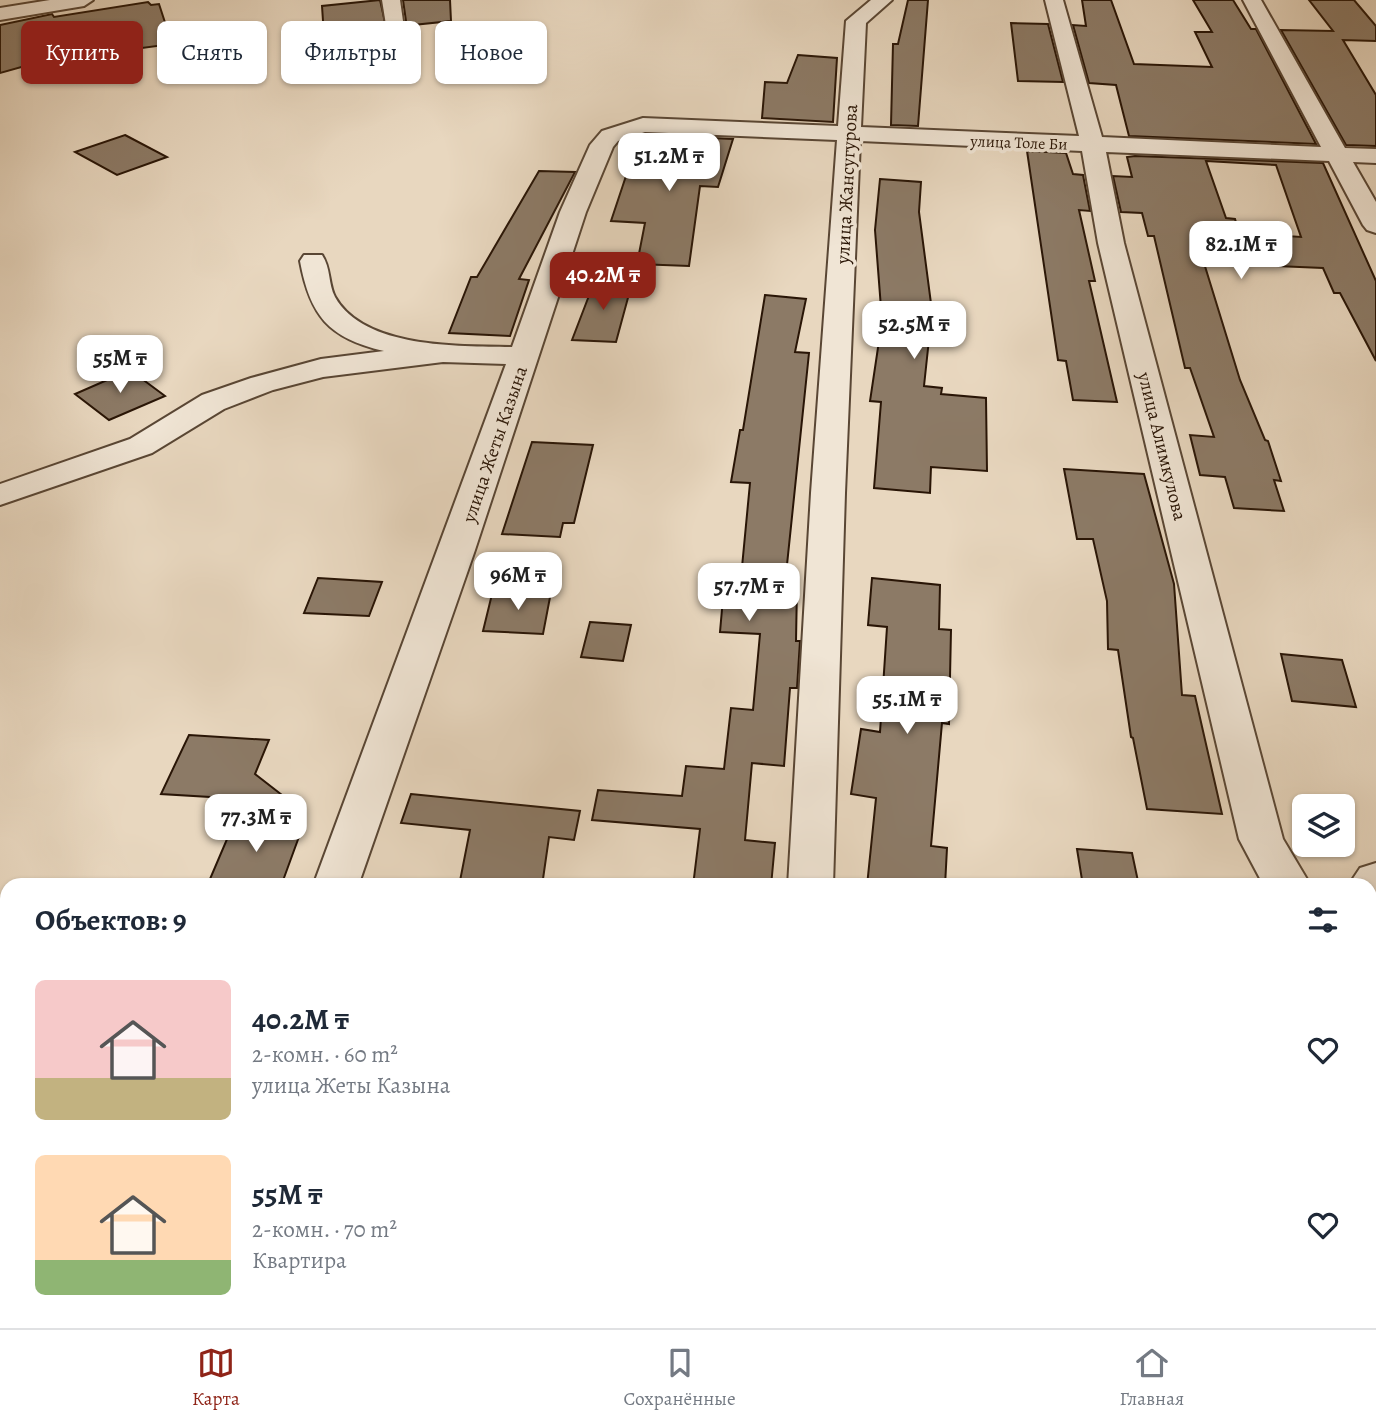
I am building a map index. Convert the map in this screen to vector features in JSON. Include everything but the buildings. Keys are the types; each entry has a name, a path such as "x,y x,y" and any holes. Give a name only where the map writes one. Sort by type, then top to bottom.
{"street":[{"path":"0,14 84,0"},
{"path":"391,0 393,21"},
{"name":"улица Жансугурова","path":"810,878 856,21 883,0"},
{"name":"улица Алимкулова","path":"1054,0 1093,145 1111,243 1259,828 1270,859 1283,878"},
{"path":"1252,0 1376,225"},
{"name":"улица Толе Би","path":"663,126 849,136 1376,156"},
{"name":"улица Жеты Казына","path":"338,878 525,356 573,212 602,145 610,136 625,129 663,126"},
{"path":"313,261 322,301 340,321 365,338 442,353 525,356"},
{"path":"0,495 141,446 213,402 262,384 321,368 442,353"}]}
